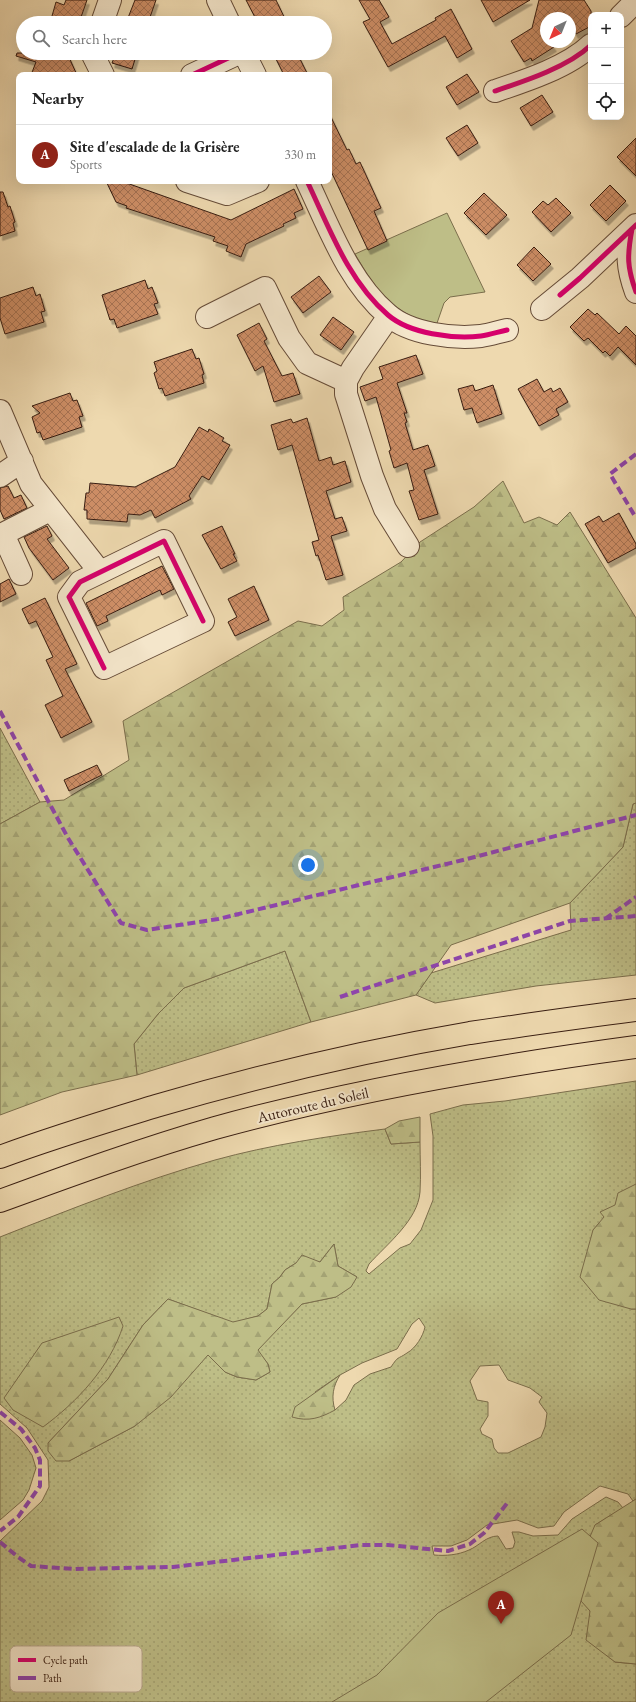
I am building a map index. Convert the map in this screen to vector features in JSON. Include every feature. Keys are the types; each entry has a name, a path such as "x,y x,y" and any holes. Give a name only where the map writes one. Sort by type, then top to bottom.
{"highway":[{"path":"0,1157 106,1121 197,1094 289,1070 380,1050 469,1034 636,1010"},
{"name":"Autoroute du Soleil","path":"0,1201 107,1162 215,1128 321,1102 477,1070 636,1047"}],"street":[{"path":"104,16 110,0"},
{"path":"218,0 226,16"},
{"path":"624,13 636,2"},
{"path":"495,91 529,80 581,54 588,48"},
{"path":"96,60 102,72"},
{"path":"199,72 225,60"},
{"path":"248,60 254,72"},
{"path":"197,184 227,194 251,184"},
{"path":"308,184 354,277 373,300 389,316 411,327 446,336 481,336 507,330"},
{"path":"634,227 628,250 629,274 636,292"},
{"path":"542,309 580,278 634,227"},
{"path":"207,317 265,288 289,338 307,363 346,381"},
{"path":"389,316 353,368 346,381 346,394 372,476 385,509 408,546"},
{"path":"0,411 31,484 100,572"},
{"path":"0,476 22,461"},
{"path":"21,574 3,534 50,510"},
{"path":"164,540 203,621 104,668 70,597 80,582 100,572 164,540"}],"green space":[{"path":"447,213 485,292 450,297 444,303 436,326 408,315 397,308 379,290 355,254"},
{"path":"503,481 524,523 539,517 557,525 570,512 636,618 636,803 633,804 623,847 570,903 451,945 416,995 311,1022 285,951 184,988 158,1014 134,1044 137,1075 62,1092 0,1115 0,824 40,802 64,800 129,760 123,721 298,621 322,626 344,610 343,597 401,562 420,542 474,507"},
{"path":"0,728 40,802 0,824"},
{"path":"636,803 636,975 536,986 435,1003 416,995 431,973 571,930 570,903 623,847 633,804"},
{"path":"285,951 311,1022 137,1075 134,1044 158,1014 184,988"},
{"path":"636,1081 636,1184 593,1230 631,1309 636,1309 636,1499 633,1501 628,1494 600,1486 564,1512 554,1526 538,1528 517,1520 487,1525 467,1540 451,1546 432,1546 434,1555 452,1555 469,1550 486,1539 498,1536 506,1549 513,1548 515,1542 512,1532 519,1532 533,1536 558,1535 572,1519 606,1497 618,1502 623,1508 595,1525 590,1611 615,1662 636,1664 636,1702 0,1702 0,1541 42,1501 49,1487 48,1460 27,1428 0,1404 0,1237 133,1186 215,1160 299,1142 385,1129 391,1144 420,1142 420,1192 414,1212 408,1222 393,1240 369,1264 366,1271 369,1274 400,1248 410,1244 421,1230 433,1200 433,1136 430,1114 463,1105 505,1101","holes":["334,1244 338,1266 357,1277 336,1297 302,1304 257,1350 268,1364 270,1372 256,1380 237,1377 225,1372 208,1355 135,1426 69,1461 48,1443 108,1379 143,1325 168,1299 233,1323 258,1316 267,1309 272,1284 285,1270 296,1263 320,1262","419,1318 425,1327 423,1334 416,1345 410,1351 397,1359 391,1367 370,1374 354,1385 346,1400 335,1410 315,1392 340,1375 362,1363 397,1349 412,1324","499,1365 508,1380 530,1388 542,1397 539,1402 547,1413 545,1427 541,1437 508,1453 498,1453 494,1448 492,1439 482,1434 480,1429 488,1416 488,1402 477,1400 470,1381 480,1366"]},
{"path":"420,1117 420,1142 391,1144 385,1129 399,1121"},
{"path":"636,1184 636,1309 631,1309 599,1300 580,1277 593,1230 604,1217 600,1212 615,1205 618,1193"},
{"path":"334,1244 338,1266 357,1277 351,1287 336,1297 302,1304 258,1350 268,1364 270,1372 256,1380 237,1377 225,1372 208,1355 171,1397 135,1426 69,1461 56,1461 48,1451 48,1443 108,1379 143,1325 168,1299 233,1322 258,1316 267,1309 272,1284 285,1270 296,1263 302,1255 320,1262"},
{"path":"119,1317 123,1326 110,1356 80,1395 56,1417 43,1427 13,1410 4,1398 42,1343"},
{"path":"340,1375 333,1392 335,1410 309,1419 292,1417 295,1407"},
{"path":"0,1420 20,1438 32,1455 36,1468 29,1490 23,1500 0,1520"},
{"path":"636,1499 636,1664 615,1662 586,1640 590,1611 581,1601 586,1546 595,1525"},
{"path":"582,1529 598,1543 571,1635 486,1702 332,1702 377,1675 438,1613"}],"building":[{"path":"66,0 87,0 81,16 52,16 56,2 64,5"},
{"path":"135,0 156,0 150,16 129,16"},
{"path":"246,0 276,0 284,16 254,16"},
{"path":"359,0 379,0 389,17 380,22 392,44 436,20 435,18 451,9 472,49 457,58 445,36 388,67 363,22 370,19"},
{"path":"481,0 530,0 493,22"},
{"path":"539,0 584,0 591,11 588,12 588,28 576,34 576,12 540,12 540,48 552,48 532,61 531,58 524,62 511,41 532,28"},
{"path":"29,60 70,60 76,72 32,72 36,62"},
{"path":"113,60 135,60 132,69 112,63"},
{"path":"276,60 300,60 306,72 282,72"},
{"path":"467,74 479,92 457,105 446,87"},
{"path":"542,95 553,112 531,126 520,108"},
{"path":"332,119 347,150 349,149 356,164 360,162 381,208 374,211 387,241 368,250 332,173"},
{"path":"467,125 478,143 458,156 446,138"},
{"path":"636,138 636,176 617,157"},
{"path":"107,184 129,184 231,220 294,189 303,209 294,213 296,218 283,224 284,226 246,244 241,257 226,251 228,246 213,241 215,237 126,208 127,206 116,202"},
{"path":"610,185 626,201 606,221 590,205"},
{"path":"0,192 3,192 8,207 10,206 15,222 13,223 15,231 0,236"},
{"path":"484,193 507,215 486,235 464,213"},
{"path":"556,198 571,213 551,232 532,212 543,201 548,205"},
{"path":"534,247 551,264 533,281 517,265"},
{"path":"319,276 331,292 303,313 291,297"},
{"path":"145,280 148,289 152,287 158,303 154,304 158,314 117,328 114,319 110,320 102,295"},
{"path":"33,287 36,296 40,294 45,311 41,312 44,322 5,334 0,318 0,298"},
{"path":"588,309 595,315 597,313 619,334 626,326 636,336 636,365 618,347 610,356 605,351 603,353 588,338 584,341 570,327"},
{"path":"333,317 354,332 341,350 320,335"},
{"path":"259,323 267,339 264,341 282,376 293,373 300,394 274,402 263,366 255,371 237,335"},
{"path":"192,349 196,359 199,358 204,374 202,375 204,383 165,396 162,388 159,389 154,373 157,371 154,362"},
{"path":"416,355 423,374 397,383 407,413 404,413 407,422 405,423 413,450 428,445 435,466 424,470 438,514 419,520 409,491 414,490 407,463 394,468 389,451 391,450 376,397 365,401 360,387 383,379 379,367"},
{"path":"537,379 544,392 551,388 553,392 560,388 568,402 556,409 559,415 539,426 518,389"},
{"path":"473,385 475,391 493,385 502,414 477,423 472,408 464,410 458,389"},
{"path":"70,393 73,401 77,400 83,416 79,417 82,427 43,440 40,432 37,433 32,417 40,413 32,406"},
{"path":"307,418 319,461 331,457 333,465 345,461 351,482 326,491 335,519 342,517 347,531 331,536 343,575 326,580 312,542 319,540 292,445 278,450 271,425 291,419 293,423"},
{"path":"199,427 208,432 209,429 224,438 222,441 230,445 209,480 202,476 189,496 191,499 155,518 151,510 140,515 128,514 127,522 87,519 87,510 84,510 86,493 89,493 90,483 135,487 175,467"},
{"path":"8,486 14,498 21,495 27,508 4,519 0,510 0,488"},
{"path":"619,513 636,544 636,548 608,563 585,524 599,516 603,522"},
{"path":"47,526 52,536 47,539 69,568 53,580 29,548 24,537"},
{"path":"222,526 237,561 221,569 202,535"},
{"path":"162,566 174,589 162,595 160,590 106,616 108,621 97,626 86,603"},
{"path":"9,579 16,594 0,602 0,584"},
{"path":"254,586 269,620 235,636 228,622 237,617 228,599"},
{"path":"45,598 77,664 65,669 92,722 61,738 45,705 63,696 46,660 53,657 36,621 29,624 22,609"},
{"path":"97,765 102,775 69,791 64,780"}],"marked path":[{"path":"636,454 610,474 636,518"},
{"path":"0,711 68,838 121,923 147,930 218,919 463,860 636,815"},
{"path":"605,919 636,897"},
{"path":"340,997 570,921 636,916"},
{"path":"0,1412 21,1429 35,1448 40,1460 40,1486 18,1517 0,1531"},
{"path":"0,1542 31,1566 74,1569 173,1567 361,1545 388,1545 448,1551 470,1544 484,1533 508,1502"}],"cycle path":[{"path":"495,91 558,67 582,53 588,48"},
{"path":"198,72 224,60"},
{"path":"308,184 332,235 351,270 374,301 388,315 408,327 445,336 481,336 507,330"},
{"path":"560,295 636,225"},
{"path":"632,229 629,247 629,268 636,292"},
{"path":"104,668 69,597 80,582 164,541 203,621"}],"place":[{"name":"Site d'escalade de la Grisère","path":"501,1624"}]}
